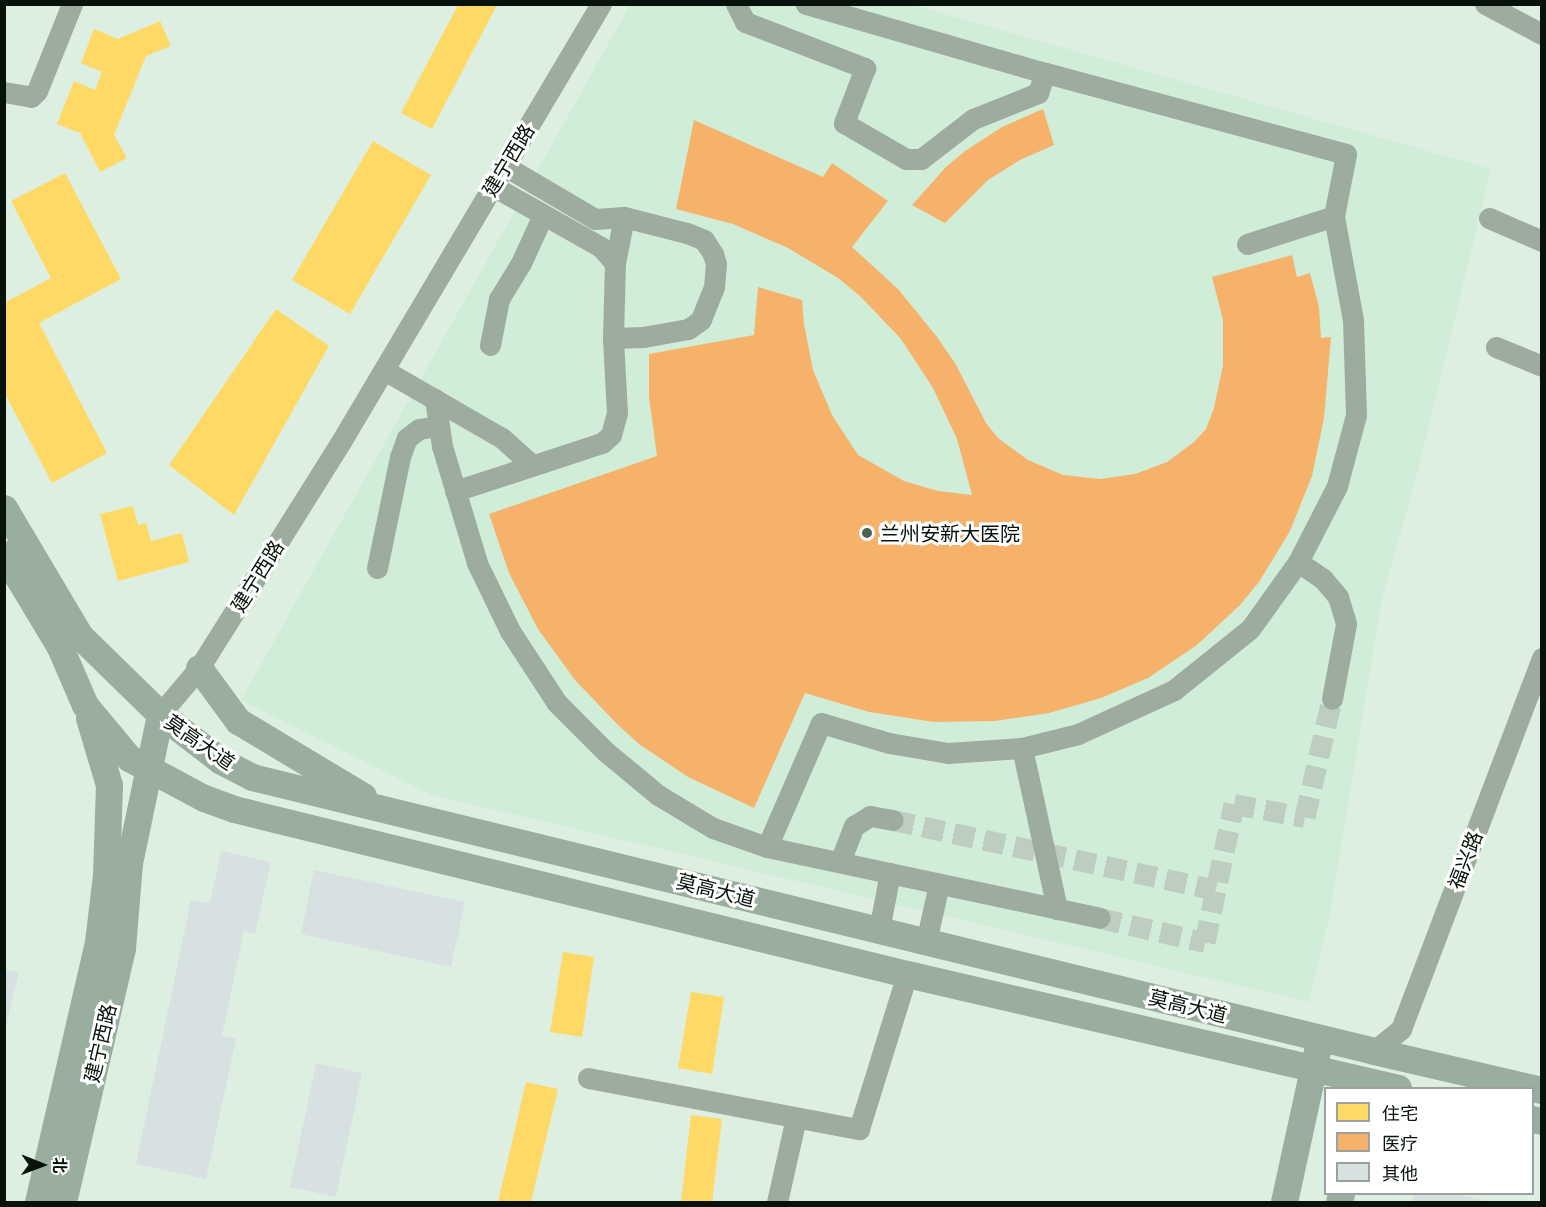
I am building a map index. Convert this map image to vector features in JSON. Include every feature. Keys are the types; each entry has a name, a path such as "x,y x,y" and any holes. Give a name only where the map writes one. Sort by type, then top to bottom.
{"main road":[{"name":"莫高大道","path":"4,508 80,636 160,714 221,761 252,777 1374,1052 1529,1087"},
{"name":"莫高大道","path":"4,554 59,645 85,705 138,763 204,798 234,808 907,974 1314,1069 1365,1085 1382,1087"},
{"path":"199,668 238,721 382,808"},
{"name":"建宁西路","path":"38,1203 98,942 106,875 109,785 85,705"},
{"path":"109,785 138,763 160,714"},
{"name":"建宁西路","path":"63,1203 122,948 138,763"},
{"path":"1284,1203 1319,1038"},
{"path":"1365,1085 1374,1052"}],"street":[{"path":"4,92 31,97 37,91 72,4"},
{"name":"建宁西路","path":"160,714 199,668 384,370 601,4"},
{"path":"736,4 745,22 865,68 844,123 906,159 921,159 973,119 1038,93 1045,73"},
{"path":"767,847 821,723 889,743 948,753 1022,748 1078,734 1174,690 1250,629 1298,562 1337,486 1356,415 1353,320 1334,216 1346,154 1045,73 806,4"},
{"path":"1485,4 1542,34"},
{"path":"505,166 595,219 624,217 704,240 713,254 716,264 714,287 701,320 688,330 643,337 613,338"},
{"path":"493,186 601,248 615,262"},
{"path":"490,345 499,299 521,263 543,215"},
{"path":"1247,244 1334,216"},
{"path":"455,491 602,443 611,435 617,413 613,338 615,262 624,217"},
{"path":"1490,218 1542,241"},
{"path":"1496,347 1542,366"},
{"path":"384,370 502,438 532,465"},
{"path":"435,399 439,426 455,491 477,562 510,631 557,703 606,751 658,795 713,828 767,847 1100,918"},
{"path":"377,568 400,457 407,438 418,429 439,426"},
{"path":"1298,562 1323,579 1338,597 1346,624 1332,699"},
{"name":"福兴路","path":"1374,1052 1401,1029 1542,658"},
{"path":"1022,748 1057,909"},
{"path":"840,862 854,826 870,816 893,820"},
{"path":"879,930 890,873"},
{"path":"926,942 939,884"},
{"path":"588,1078 859,1130 907,974"},
{"path":"777,1203 796,1118"}],"shaded area":[{"name":"兰州安新大医院","path":"630,5 913,5 1491,169 1419,467 1382,599 1330,914 1309,1002 432,795 241,700"}],"building: 住宅":[{"path":"458,5 497,5 432,129 401,113"},
{"path":"160,21 171,46 146,56 114,135 127,158 100,172 80,133 57,124 74,81 95,90 102,72 81,63 94,29 118,39"},
{"path":"373,141 431,175 350,314 292,280"},
{"path":"65,173 121,279 39,323 107,453 52,483 4,392 4,303 51,278 11,201"},
{"path":"276,309 329,346 234,515 169,465"},
{"path":"133,506 138,525 146,523 151,541 182,533 189,562 118,581 100,514"},
{"path":"563,952 594,957 582,1037 550,1032"},
{"path":"691,992 724,997 712,1074 678,1068"},
{"path":"526,1082 558,1089 531,1202 498,1202"},
{"path":"691,1115 722,1119 712,1202 681,1202"}],"building: 医疗":[{"path":"1043,109 1054,145 1020,160 988,180 945,223 912,205 946,167 965,151 1002,127"},
{"path":"694,120 823,177 832,163 888,201 852,247 898,289 937,337 955,363 986,423 998,438 1028,460 1063,475 1100,479 1135,474 1167,462 1194,442 1206,429 1214,408 1223,365 1223,320 1212,277 1292,255 1297,277 1310,273 1319,307 1321,338 1331,337 1324,418 1312,476 1290,531 1259,582 1240,605 1197,645 1148,678 1101,698 1049,713 995,721 934,722 869,712 805,693 754,808 688,777 639,744 575,680 538,629 509,573 489,514 657,456 649,397 649,354 754,335 758,287 802,300 813,370 832,415 858,455 904,481 938,491 972,495 957,439 933,388 901,339 860,296 838,278 788,248 733,224 676,209"}],"building: 其他":[{"path":"221,851 271,862 255,934 244,931 222,1036 236,1039 206,1179 136,1164 191,900 210,903"},
{"path":"314,870 465,902 451,967 301,934"},
{"path":"4,969 19,972 5,1031 4,1031"},
{"path":"316,1063 362,1073 336,1197 290,1187"},
{"path":"1414,1195 1461,1195 1492,1202 1412,1202"}],"tunnel":[{"path":"1100,918 1205,942 1234,804 1305,817 1332,699"},
{"path":"893,820 1216,890"}],"place":[{"name":"兰州安新大医院","path":"867,533"}]}
